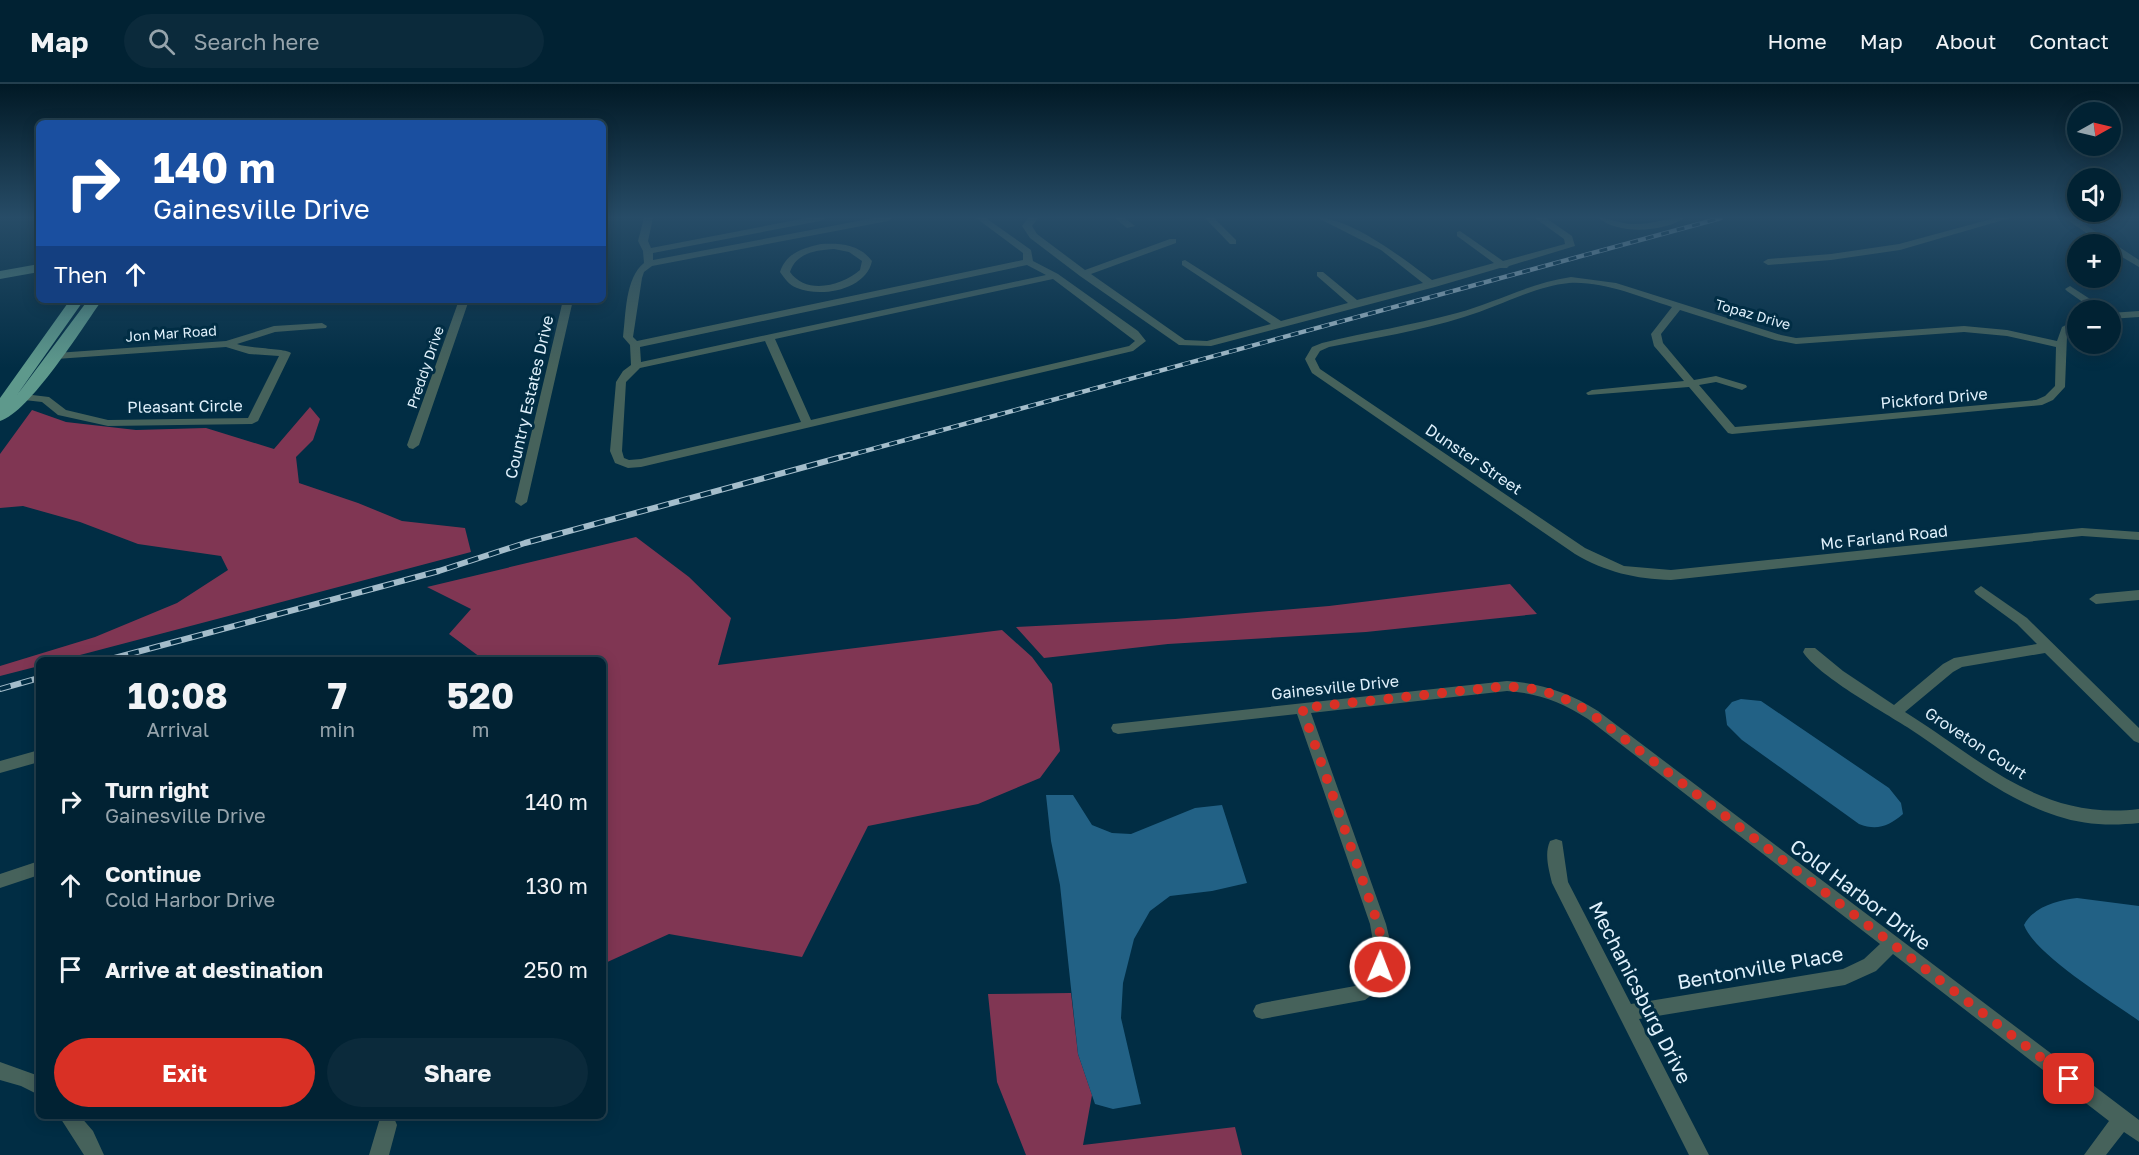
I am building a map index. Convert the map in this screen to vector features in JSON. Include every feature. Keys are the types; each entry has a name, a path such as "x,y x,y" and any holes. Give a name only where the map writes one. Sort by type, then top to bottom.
{"main road":[{"path":"0,274 36,268"},
{"path":"75,303 2,406 2,414 18,405 56,356 92,303"}],"street":[{"path":"636,366 635,345 628,337 637,279 644,268"},
{"path":"785,268 786,276 793,283 806,287 838,287 864,274 866,268"},
{"path":"635,345 1000,268"},
{"path":"1040,268 1055,276 1134,333 1140,340 1133,348 808,425 641,463 619,460 616,451 621,382 636,366 1055,276"},
{"path":"1075,268 1183,343 1203,345 1496,268"},
{"path":"1083,274 1099,268"},
{"path":"1193,268 1280,325"},
{"path":"1410,268 1432,285"},
{"path":"1320,274 1356,305"},
{"name":"Topaz Drive","path":"1311,357 1316,350 1326,345 1458,316 1555,282 1583,281 1609,284 1796,340 1964,329 2007,333 2062,345"},
{"path":"838,287 855,320"},
{"path":"2070,289 2086,300"},
{"name":"Preddy Drive","path":"413,445 463,303"},
{"name":"Country Estates Drive","path":"521,502 567,303"},
{"path":"1678,306 1656,337 1658,344 1692,383"},
{"path":"2121,315 2139,314"},
{"name":"Jon Mar Road","path":"56,356 227,344 274,329 322,326"},
{"path":"2062,345 2064,331 2067,329"},
{"path":"769,338 808,425"},
{"name":"Pleasant Circle","path":"24,397 45,399 61,412 108,423 252,421 286,353 261,354 227,344"},
{"name":"Pickford Drive","path":"1692,383 1732,431 2022,407 2049,398 2060,387 2062,345"},
{"name":"Dunster Street","path":"1311,357 1311,364 1316,371 1580,551 1604,564 1633,573"},
{"path":"1592,393 1716,379 1742,387"},
{"name":"Mc Farland Road","path":"1633,573 1671,574 2092,532 2139,536"},
{"path":"1981,591 2012,612 2139,737"},
{"path":"2096,599 2139,595"},
{"path":"1895,712 1948,668 1959,662 2048,647"},
{"name":"Groveton Court","path":"1810,652 1840,677 2012,788 2045,805 2096,819 2139,816"},
{"name":"Gainesville Drive","path":"1118,728 1507,686 1555,694"},
{"name":"Cold Harbor Drive","path":"1555,694 1593,715 2139,1132"},
{"path":"1262,1011 1359,994 1376,981 1384,953 1378,924 1302,708"},
{"path":"0,767 36,757"},
{"name":"Mechanicsburg Drive","path":"1556,846 1556,866 1560,883 1699,1155"},
{"path":"0,881 36,869"},
{"name":"Bentonville Place","path":"1626,1013 1845,977 1870,965 1892,944"},
{"path":"0,1071 36,1085"},
{"path":"71,1119 86,1138 94,1155"},
{"path":"2094,1155 2122,1119"},
{"path":"380,1155 387,1125"}],"shaded area":[{"path":"310,407 320,419 313,440 296,457 299,483 402,521 465,528 471,552 72,657 36,657 36,667 0,676 0,666 95,637 177,603 228,570 221,556 138,544 80,522 23,506 0,508 0,454 32,410 66,422 136,430 206,428 274,449"},
{"path":"636,537 689,577 731,618 718,665 1002,630 1032,657 1052,684 1060,751 1040,778 978,804 868,826 802,957 669,934 606,963 606,657 480,657 449,634 471,609 427,587"},
{"path":"1510,584 1537,614 1366,632 1168,644 1044,658 1016,627 1175,619 1329,606"},
{"path":"1071,993 1078,1054 1092,1095 1083,1145 1235,1127 1242,1155 1026,1155 997,1082 988,994"}],"water":[{"path":"1741,699 1761,701 1889,788 1901,803 1903,814 1883,826 1871,827 1859,824 1742,740 1727,725 1725,710 1732,702"},
{"path":"1046,795 1073,795 1092,825 1112,833 1131,834 1195,808 1222,805 1247,883 1212,891 1170,896 1150,911 1134,939 1123,983 1121,1018 1141,1104 1113,1109 1095,1104 1078,1054 1060,885 1051,841"},
{"path":"2077,898 2139,906 2139,1021 2058,963 2031,937 2024,925 2033,913 2040,909"}],"railway":[{"path":"843,457 1537,268"},
{"path":"118,657 439,571 525,543 849,455"},
{"path":"0,689 36,679"}],"route":[{"path":"1380,967 1384,953 1378,924 1302,708 1516,686 1565,698 1593,715 2069,1079"}]}
